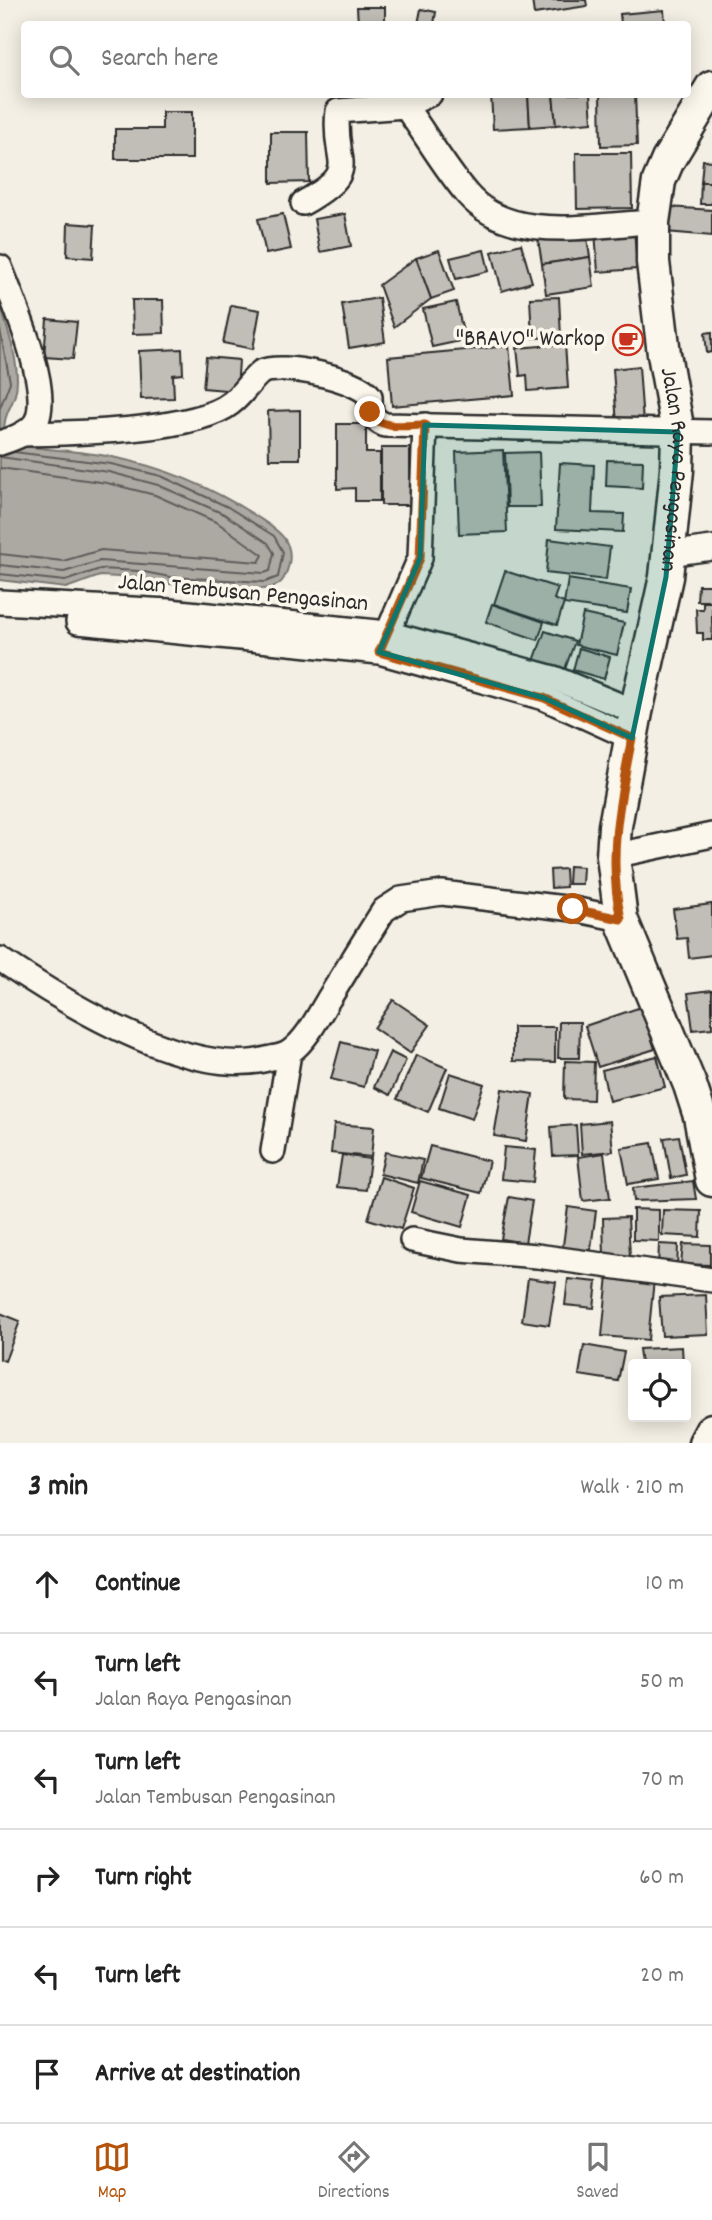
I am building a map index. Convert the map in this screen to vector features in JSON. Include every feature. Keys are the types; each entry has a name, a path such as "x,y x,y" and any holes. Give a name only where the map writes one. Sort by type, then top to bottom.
{"main road":[{"name":"Jalan Raya Pengasinan","path":"704,97 659,181 653,222 653,262 664,354 678,432 668,554 615,826 613,856 621,919 690,1085 700,1116 712,1180"},
{"path":"705,1443 712,1430"}],"street":[{"path":"303,203 331,187 339,177 342,164 338,111 405,106 422,98"},
{"path":"405,106 467,194 504,220 545,227 653,222"},
{"path":"0,267 37,365 37,419 10,439"},
{"path":"10,439 110,432 189,421 231,404 244,387 268,369 291,368 361,386 370,396 370,412 374,421 385,425 712,432"},
{"path":"383,643 420,558 425,425"},
{"path":"668,554 712,548"},
{"name":"Jalan Tembusan Pengasinan","path":"0,602 169,611 383,643 554,678 634,725"},
{"name":"Jalan Tembusan Pengasinan","path":"0,616 383,643"},
{"path":"613,856 712,835"},
{"path":"273,1151 289,1053 316,1019 384,910 401,899 442,892 573,909 621,919"},
{"path":"0,959 93,1014 175,1052 201,1060 233,1065 261,1062 289,1053"},
{"path":"412,1240 461,1250 537,1256 712,1280"}],"highlighted area":[{"path":"425,425 678,432 666,577 632,738 544,698 379,652 420,558"}],"water":[{"path":"0,304 17,370 16,389 5,422 5,443 131,461 169,472 222,496 282,535 290,555 282,581 266,589 169,584 138,578 100,576 66,588 0,580"}],"building":[{"path":"532,0 586,0 587,6 534,14"},
{"path":"357,7 385,7 385,21 358,21"},
{"path":"421,9 436,12 434,21 419,21"},
{"path":"664,10 665,21 621,21 620,14"},
{"path":"491,98 528,98 530,127 493,129"},
{"path":"528,98 553,98 556,125 530,127"},
{"path":"553,98 590,98 592,122 556,125"},
{"path":"600,98 635,98 637,145 601,146"},
{"path":"162,112 192,112 192,159 115,159 115,129 162,129"},
{"path":"271,132 308,132 309,182 271,183"},
{"path":"576,153 631,153 632,208 577,209"},
{"path":"703,160 712,161 712,182 701,182"},
{"path":"701,182 712,182 712,204 700,204"},
{"path":"668,207 712,210 712,236 666,232"},
{"path":"283,214 291,249 266,254 258,219"},
{"path":"345,214 351,246 320,252 314,219"},
{"path":"68,223 95,225 93,258 67,256"},
{"path":"634,228 637,269 598,272 595,231"},
{"path":"586,232 590,257 542,264 538,238"},
{"path":"521,244 532,282 502,291 492,252"},
{"path":"439,250 454,291 431,299 416,258"},
{"path":"484,250 489,271 456,279 450,258"},
{"path":"590,257 594,287 546,294 542,264"},
{"path":"416,258 431,299 394,327 379,285"},
{"path":"559,297 561,337 532,338 530,298"},
{"path":"379,298 385,342 349,348 342,304"},
{"path":"132,300 163,300 164,333 133,334"},
{"path":"456,302 465,340 432,347 423,309"},
{"path":"231,305 260,310 253,349 223,343"},
{"path":"47,319 77,322 73,359 44,357"},
{"path":"712,332 712,352 707,353 705,333"},
{"path":"565,344 568,388 528,391 527,375 520,376 517,348"},
{"path":"509,346 514,395 392,406 388,357"},
{"path":"182,349 183,374 173,375 174,398 141,399 139,351"},
{"path":"206,357 239,360 237,391 203,388"},
{"path":"639,366 643,423 617,425 613,369"},
{"path":"300,410 300,459 269,459 268,411"},
{"path":"337,424 366,424 366,453 380,453 380,501 355,501 355,488 337,489"},
{"path":"381,448 410,448 410,505 381,505"},
{"path":"503,450 507,532 459,534 456,452"},
{"path":"539,452 541,507 507,507 505,453"},
{"path":"607,460 643,461 642,488 606,486"},
{"path":"560,463 594,465 592,513 624,514 623,532 556,529"},
{"path":"549,539 610,547 606,580 546,573"},
{"path":"505,571 558,588 554,599 564,603 557,625 494,604"},
{"path":"568,579 631,589 627,613 564,604"},
{"path":"698,585 712,585 712,601 697,601"},
{"path":"703,602 712,602 712,640 703,640 703,633 697,633 696,609 703,609"},
{"path":"492,604 544,622 538,640 486,622"},
{"path":"583,614 624,623 617,655 576,645"},
{"path":"545,631 575,641 564,672 534,661"},
{"path":"579,648 610,657 604,679 573,670"},
{"path":"569,866 583,867 582,884 568,884"},
{"path":"565,869 566,887 551,888 550,870"},
{"path":"712,904 712,955 689,958 687,938 677,939 673,909"},
{"path":"712,990 712,1028 693,1030 688,993"},
{"path":"393,1000 430,1025 410,1053 374,1028"},
{"path":"641,1007 655,1049 598,1067 585,1026"},
{"path":"559,1022 580,1022 579,1058 558,1058"},
{"path":"513,1027 555,1027 555,1062 513,1061"},
{"path":"341,1042 374,1051 364,1087 331,1079"},
{"path":"390,1052 406,1060 390,1095 374,1087"},
{"path":"416,1055 447,1068 428,1112 397,1099"},
{"path":"657,1056 665,1087 609,1101 602,1070"},
{"path":"565,1061 594,1062 593,1100 564,1099"},
{"path":"450,1073 484,1084 472,1119 439,1108"},
{"path":"502,1089 533,1094 526,1141 494,1136"},
{"path":"610,1121 613,1151 582,1154 580,1124"},
{"path":"334,1124 374,1127 371,1157 331,1153"},
{"path":"576,1125 578,1155 553,1156 551,1127"},
{"path":"679,1136 686,1175 671,1178 664,1138"},
{"path":"652,1143 659,1179 628,1184 621,1148"},
{"path":"430,1146 489,1161 481,1193 421,1178"},
{"path":"504,1147 536,1150 533,1182 501,1179"},
{"path":"385,1152 423,1160 418,1183 380,1174"},
{"path":"604,1153 610,1198 583,1201 578,1157"},
{"path":"342,1155 370,1159 366,1190 337,1187"},
{"path":"381,1177 414,1188 401,1229 368,1219"},
{"path":"420,1181 471,1195 462,1227 411,1212"},
{"path":"693,1181 696,1199 634,1201 633,1188"},
{"path":"509,1197 532,1201 525,1243 501,1239"},
{"path":"568,1207 596,1211 590,1256 562,1253"},
{"path":"633,1209 659,1210 659,1241 633,1240"},
{"path":"663,1210 701,1211 700,1237 662,1235"},
{"path":"628,1217 630,1256 604,1257 603,1218"},
{"path":"659,1244 678,1245 677,1269 658,1268"},
{"path":"683,1244 710,1245 710,1265 681,1264"},
{"path":"608,1275 654,1279 648,1340 602,1336"},
{"path":"528,1278 556,1282 549,1325 522,1321"},
{"path":"568,1279 597,1282 594,1308 565,1305"},
{"path":"706,1295 708,1334 662,1336 659,1297"},
{"path":"0,1313 20,1321 5,1361 0,1359"},
{"path":"584,1345 624,1352 618,1381 579,1375"},
{"path":"682,1347 683,1359 640,1359 639,1349"}],"place":[{"name":"\"BRAVO\" Warkop","path":"628,340"}],"route":[{"path":"370,412 374,421 385,425 425,425 420,558 379,652 544,698 632,738 615,826 613,856 621,919 573,909"}]}
